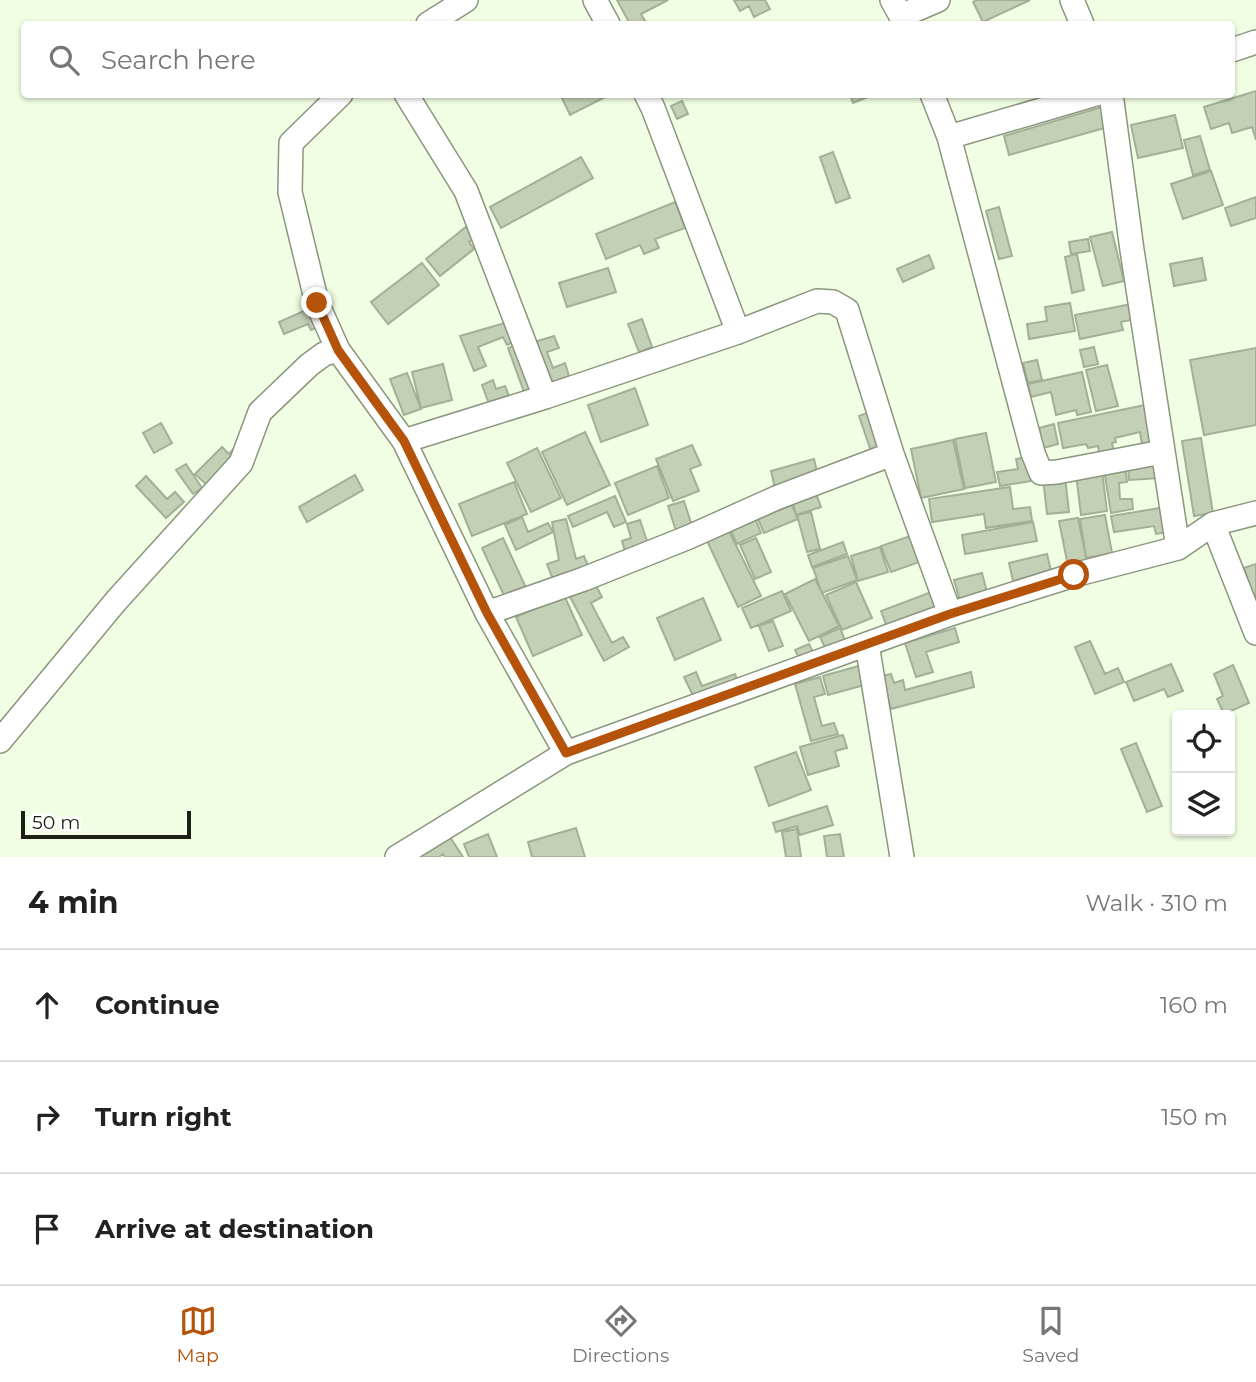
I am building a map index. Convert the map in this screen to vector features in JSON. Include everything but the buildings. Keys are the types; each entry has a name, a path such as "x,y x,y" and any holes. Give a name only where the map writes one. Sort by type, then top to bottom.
{"street":[{"path":"433,21 466,0"},
{"path":"595,0 606,21"},
{"path":"899,14 938,0"},
{"path":"1072,0 1081,21"},
{"path":"1235,49 1256,41"},
{"path":"337,98 291,143 290,192 317,303 338,350 404,441 487,613 566,753"},
{"path":"408,98 466,191 545,397"},
{"path":"648,98 738,332"},
{"path":"934,98 949,137 1033,453 1041,472 1057,472 1162,452"},
{"path":"949,137 1082,98"},
{"path":"1112,98 1178,548"},
{"path":"404,441 738,332 817,301 833,302 847,310 892,454 950,614"},
{"path":"0,741 116,601 241,463 261,412 309,365 324,354 338,350"},
{"path":"487,613 596,575 776,498 892,454"},
{"path":"397,857 566,753 950,614 1074,575 1178,548 1213,524 1256,513"},
{"path":"1213,524 1256,633"},
{"path":"867,644 902,857"}],"route":[{"path":"317,303 338,350 404,441 487,613 566,753 950,614 1074,575"}]}
